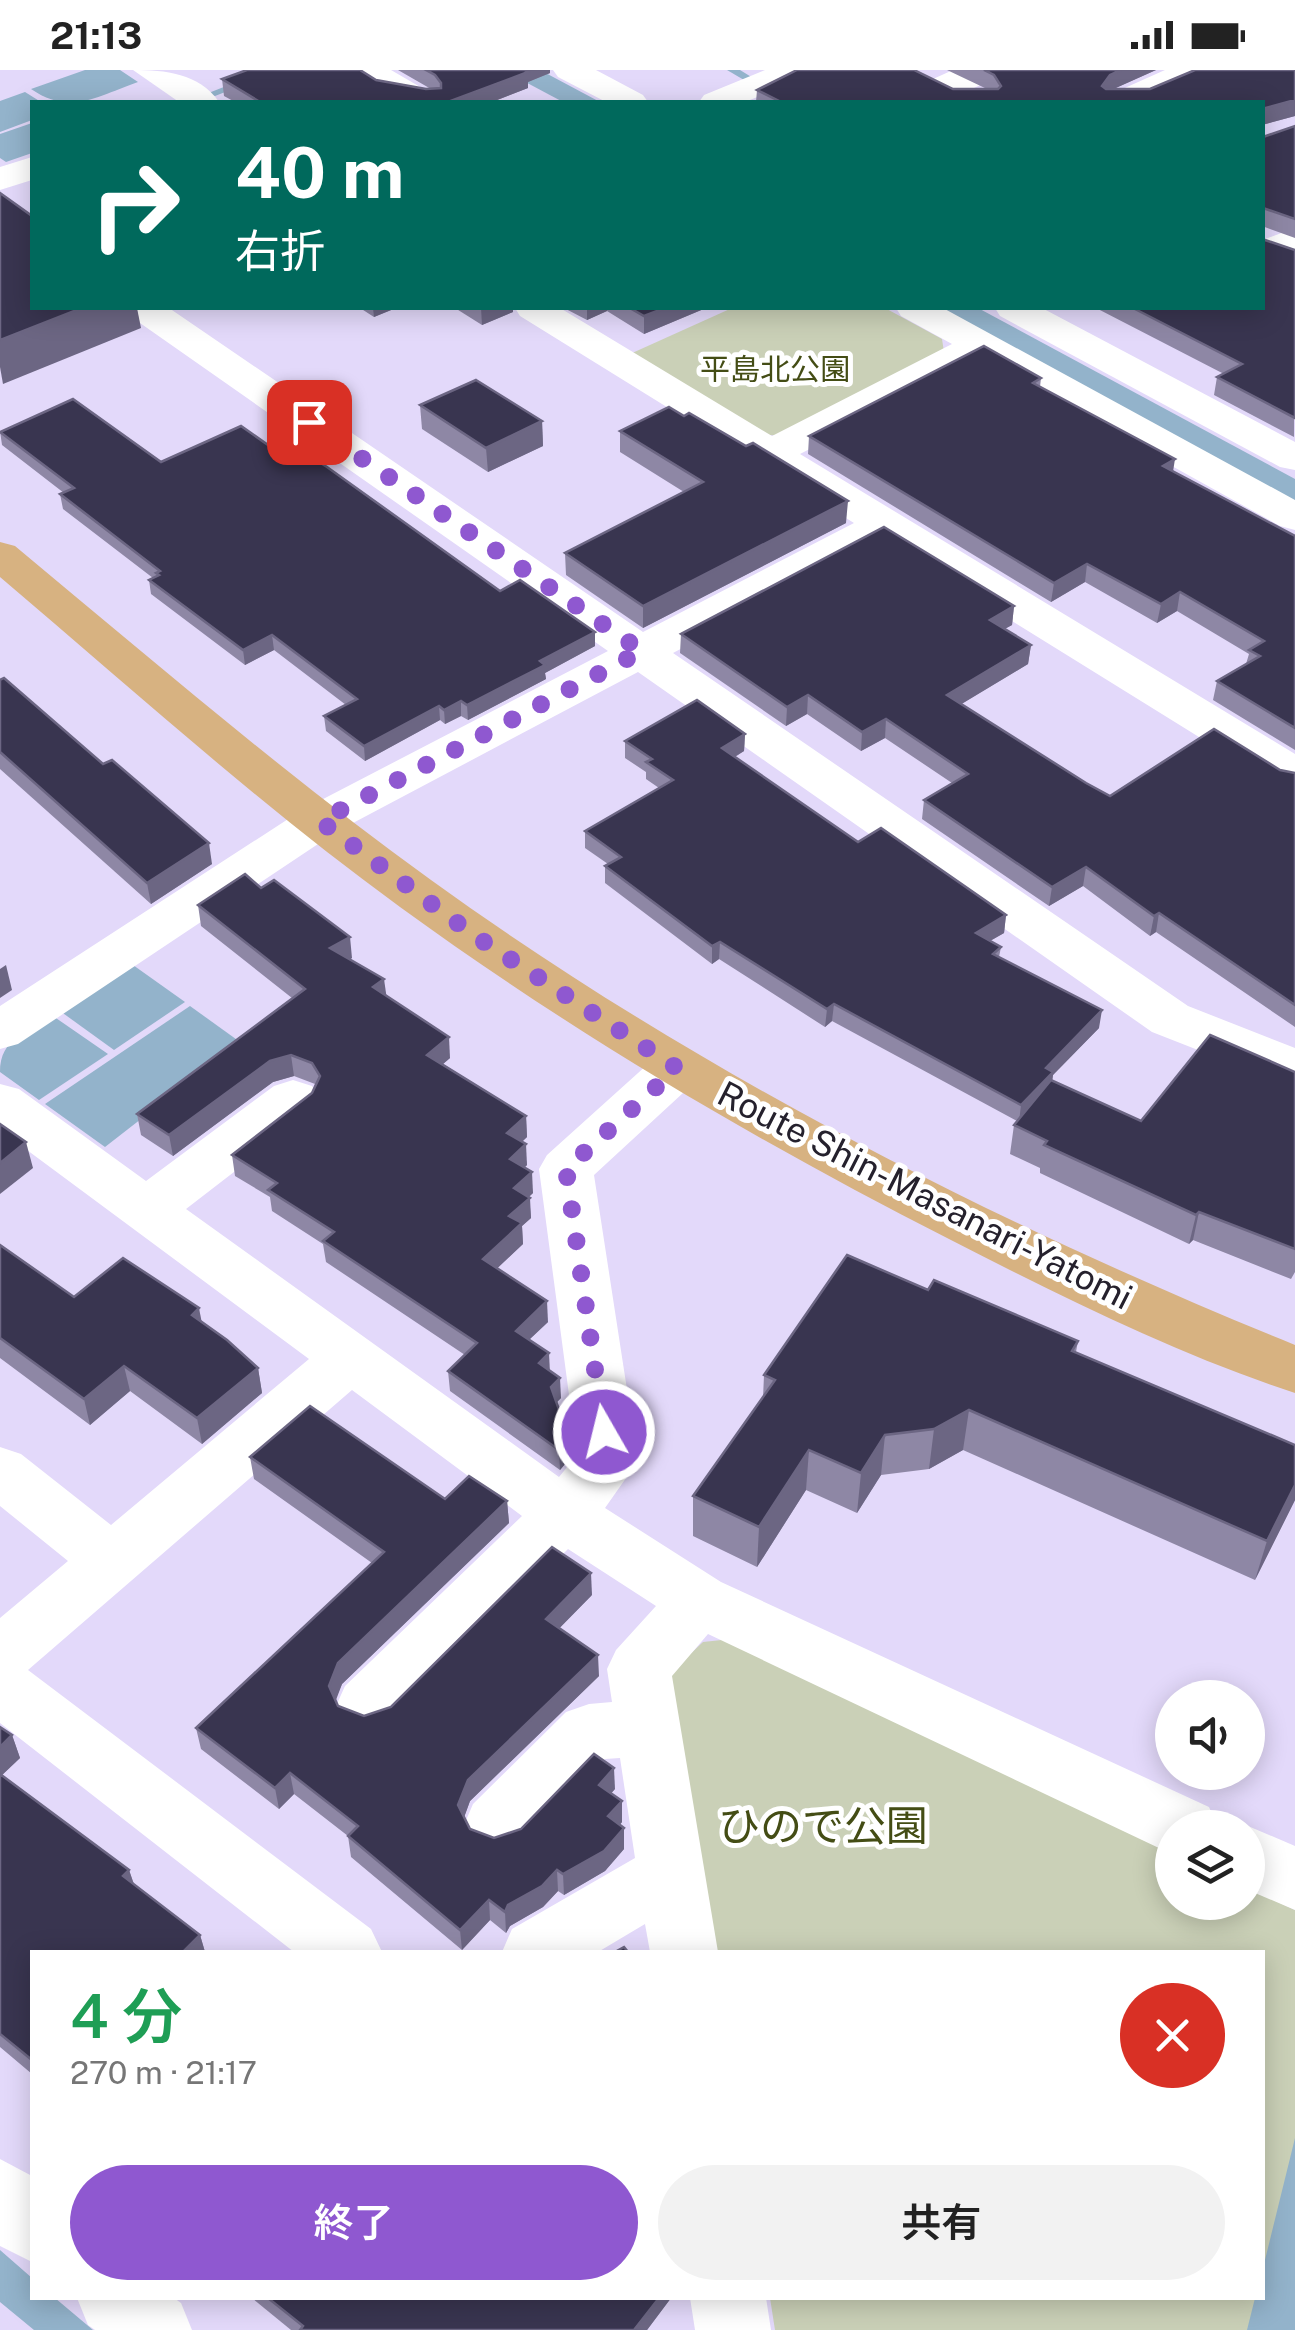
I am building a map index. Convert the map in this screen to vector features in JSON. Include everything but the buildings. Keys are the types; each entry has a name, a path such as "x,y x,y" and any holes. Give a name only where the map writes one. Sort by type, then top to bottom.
{"main road":[{"name":"Route Shin-Masanari-Yatomi","path":"0,555 320,821 475,936 677,1068 830,1154 1090,1284 1295,1370"}],"street":[{"path":"150,70 199,100"},
{"path":"367,70 419,100"},
{"path":"570,70 627,100"},
{"path":"721,100 795,70"},
{"path":"927,81 982,70"},
{"path":"1126,100 1193,70"},
{"path":"927,81 974,100"},
{"path":"4,198 30,170"},
{"path":"157,317 201,310"},
{"path":"537,310 1295,775"},
{"path":"919,310 1295,517"},
{"path":"1018,310 1295,458"},
{"path":"157,317 1170,1019 1295,1069"},
{"path":"770,452 982,344"},
{"path":"0,1031 320,821 885,523"},
{"path":"368,1706 564,1514 608,1461 566,1169 677,1068"},
{"path":"146,1210 293,1099"},
{"path":"0,1103 564,1514 699,1602 1155,1814"},
{"path":"0,1656 350,1358"},
{"path":"0,1471 112,1561"},
{"path":"684,1950 639,1669 699,1602"},
{"path":"0,1686 344,1950"},
{"path":"497,1824 589,1732 648,1727"},
{"path":"1265,1864 1295,1879"},
{"path":"539,1950 673,1872"},
{"path":"0,2196 30,2222"},
{"path":"728,2300 732,2330"}],"green space":[{"name":"平島北公園","path":"728,310 889,310 942,339 944,352 780,436 758,434 630,354"},
{"name":"ひので公園","path":"731,1639 1155,1843 1155,1920 1265,1920 1265,1896 1295,1910 1295,2330 775,2330 770,2300 1265,2300 1265,1950 715,1950 670,1673 703,1642"}],"water":[{"path":"85,70 120,70 138,82 87,100 56,100 31,89"},
{"path":"503,70 540,70 596,100 559,100"},
{"path":"25,92 38,100 30,100 30,121 0,132 0,101"},
{"path":"30,124 30,154 6,162 0,158 0,134"},
{"path":"942,310 982,310 1295,479 1295,503"},
{"path":"133,965 185,1002 114,1050 60,1011"},
{"path":"190,1006 240,1042 105,1147 45,1104"},
{"path":"53,1016 108,1054 39,1100 0,1072 1,1060 17,1037"},
{"path":"1295,2138 1295,2330 1247,2330 1254,2300 1265,2300 1265,2260"},
{"path":"0,2250 30,2276 30,2300 57,2300 93,2330 34,2330 0,2302"}],"waterway":[{"path":"211,94 277,70"},
{"path":"732,70 748,78"}],"route":[{"path":"309,422 642,651 320,821 475,936 677,1068 566,1169 604,1432"}]}
